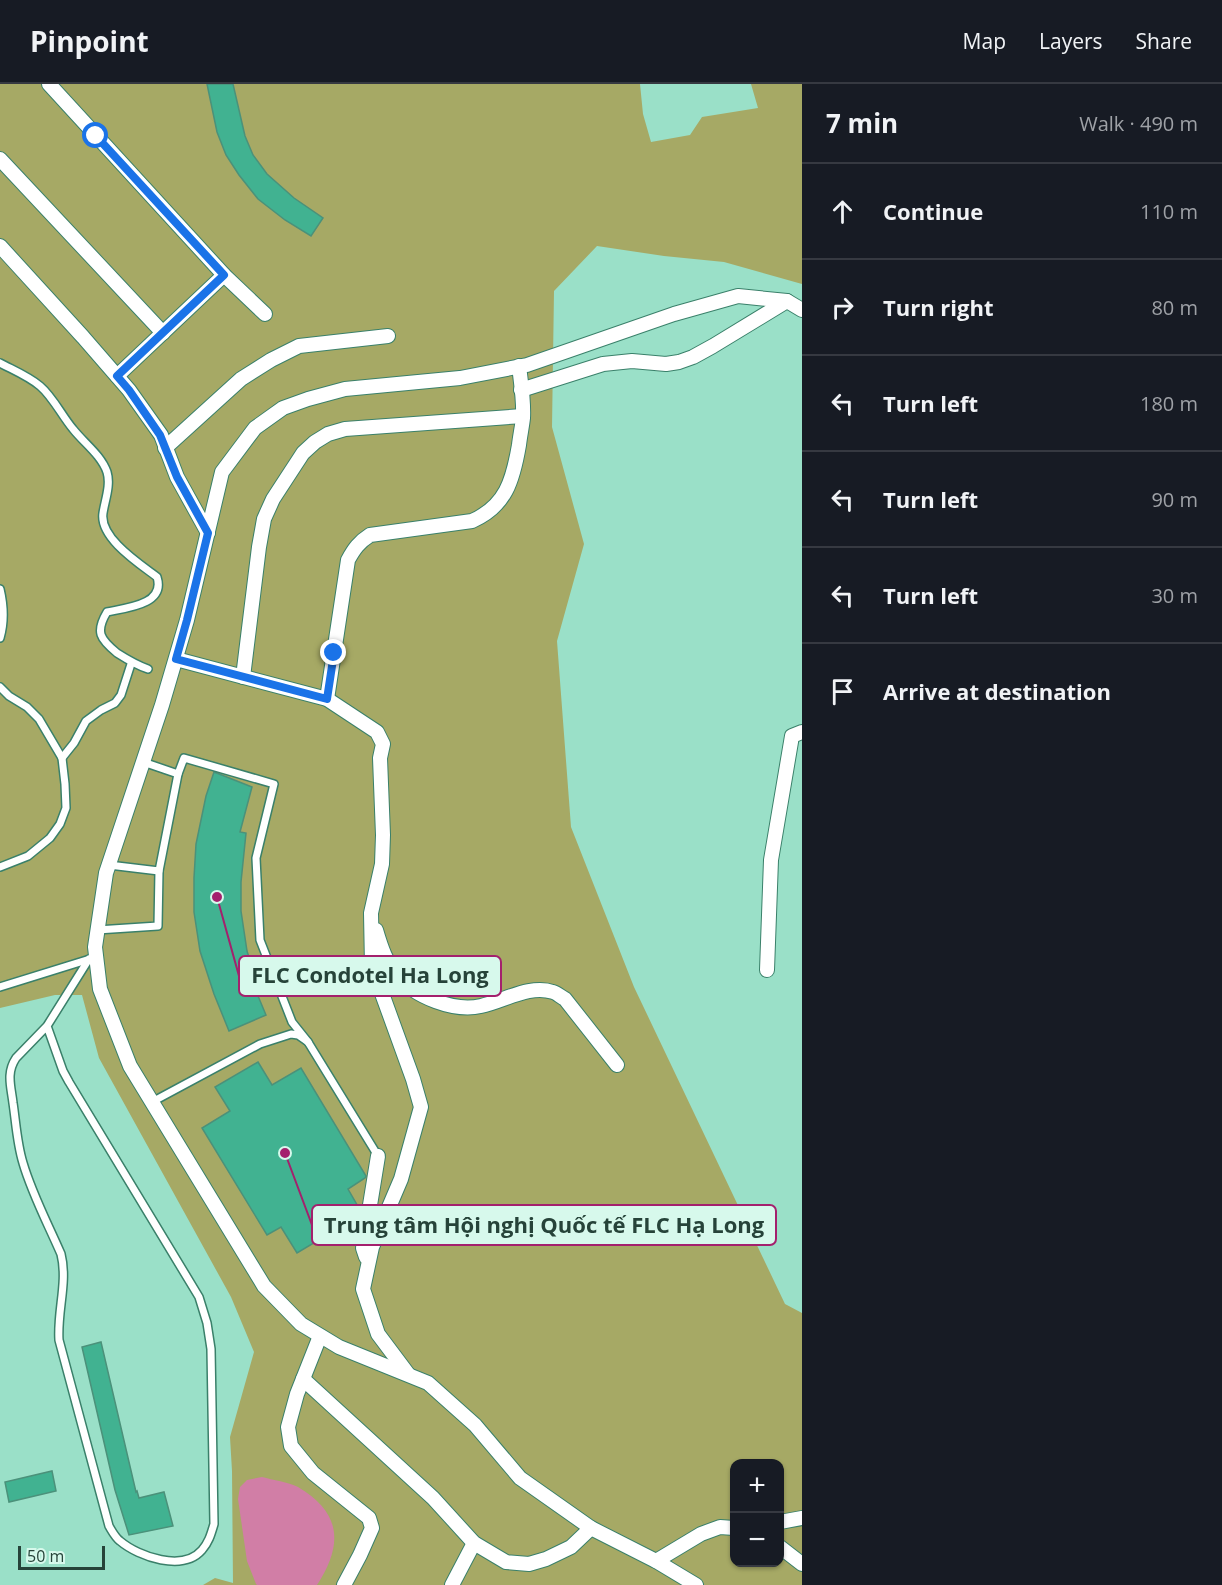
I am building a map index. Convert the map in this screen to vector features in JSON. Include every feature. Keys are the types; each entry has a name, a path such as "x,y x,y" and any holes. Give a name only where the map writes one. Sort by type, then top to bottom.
{"street":[{"path":"49,84 224,275 265,314"},
{"path":"0,159 163,333"},
{"path":"0,246 129,390 160,435 177,477 208,533"},
{"path":"117,376 224,275"},
{"path":"696,1585 657,1561 591,1528 520,1478 475,1425 428,1383 339,1347 320,1336 301,1324 264,1286 130,1066 100,989 92,958 109,865 176,659 222,472 255,428 283,408 308,399 345,389 459,378 519,366 674,314 738,296 787,301 802,309"},
{"path":"521,390 603,364 679,362 713,346 787,301"},
{"path":"165,448 241,379 271,360 299,346 388,336"},
{"path":"327,699 348,560 353,550 370,536 472,521 495,507 505,494 512,478 523,416 519,366"},
{"path":"243,677 258,547 264,519 273,499 303,453 328,434 345,429 523,416"},
{"path":"176,659 327,699 377,732 383,744 380,758 382,864 371,913 372,966 421,1107 401,1179 372,1247 363,1289 378,1334 410,1376"},
{"path":"767,970 771,860 797,734"},
{"path":"371,913 380,945 388,962 399,978 417,992 438,1003 460,1007 480,1007 531,991 554,992 565,999 617,1065"},
{"path":"368,1263 363,1248 378,1156"},
{"path":"320,1336 297,1394 288,1427 291,1446 312,1473 369,1518 372,1528 344,1585"},
{"path":"303,1379 433,1498 474,1544 506,1562 528,1564 546,1559 571,1547 591,1528"},
{"path":"784,1521 802,1518"},
{"path":"657,1561 701,1534 720,1527 730,1528"},
{"path":"452,1585 474,1544"},
{"path":"784,1550 802,1564"}],"lane":[{"path":"0,363 40,386 106,470 109,479 103,514 105,528 123,549 157,577 159,583 150,600 107,612 100,629 103,641 131,664 148,669"},
{"path":"0,589 4,624 0,638"},
{"path":"62,758 74,743 86,721 115,703 121,695 131,664"},
{"path":"0,687 39,719 62,758 66,808 60,824 50,838 28,856 0,867"},
{"path":"97,930 158,926 159,871 178,774 184,758 274,784 256,858 260,940 292,1022 308,1042 378,1156"},
{"path":"143,762 178,774"},
{"path":"109,865 159,871"},
{"path":"0,987 92,958"},
{"path":"47,1026 63,1071 199,1297 207,1323 212,1349 214,1524 209,1539 201,1551 190,1558 175,1561 147,1557 119,1540 109,1526 59,1340 64,1265 28,1178 18,1139 10,1070 16,1058 47,1026 92,958"},
{"path":"152,1102 260,1044 291,1034 298,1035 308,1042"}],"green space":[{"path":"0,84 640,84 643,114 651,142 690,135 702,117 758,108 751,84 802,84 802,284 724,262 597,246 554,291 552,427 584,544 557,641 571,827 634,987 785,1304 802,1313 802,1585 203,1585 215,1578 233,1583 230,1437 254,1352 231,1297 99,1058 82,995 55,995 0,1008"}],"shaded area":[{"path":"262,1477 298,1487 313,1497 330,1519 334,1531 334,1543 331,1556 317,1585 256,1584 247,1561 238,1499 240,1487 247,1480"}],"building":[{"path":"207,84 233,84 245,136 253,155 267,174 294,198 323,218 311,236 258,199 239,175 226,155 217,132"},
{"path":"214,772 252,787 240,832 246,833 241,882 241,911 247,951 253,970 248,972 266,1015 229,1031 200,951 194,912 196,844 206,796"},
{"path":"258,1062 272,1085 301,1068 366,1176 348,1189 360,1210 359,1216 297,1253 281,1227 267,1235 202,1128 230,1111 215,1087"},
{"path":"101,1342 136,1492 139,1498 164,1492 173,1526 129,1535 115,1490 82,1347"},
{"path":"52,1471 56,1491 9,1502 5,1482"}],"place":[{"name":"FLC Condotel Ha Long","path":"217,897"},
{"name":"Trung tâm Hội nghị Quốc tế FLC Hạ Long","path":"285,1153"}],"route":[{"path":"96,136 224,275 117,376 160,435 177,477 208,533 176,659 327,699 334,653"}]}
